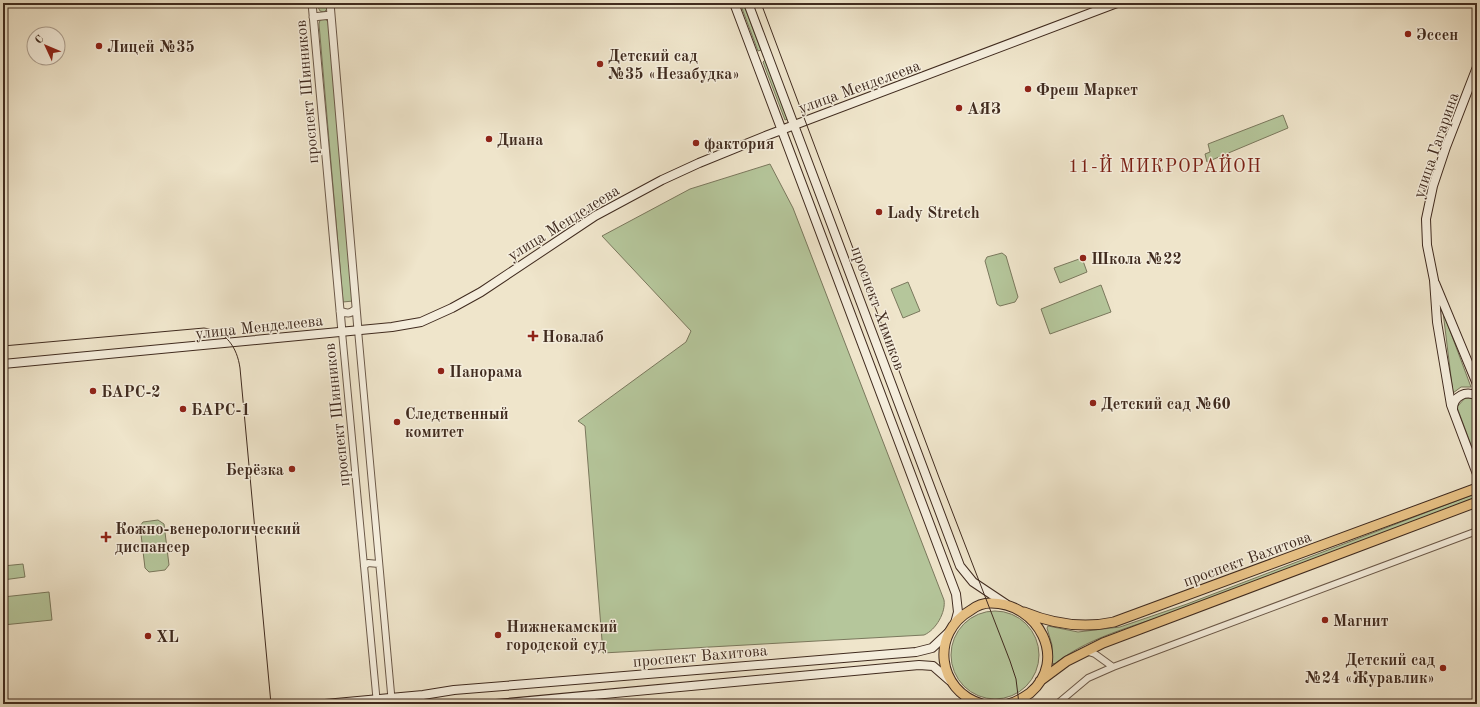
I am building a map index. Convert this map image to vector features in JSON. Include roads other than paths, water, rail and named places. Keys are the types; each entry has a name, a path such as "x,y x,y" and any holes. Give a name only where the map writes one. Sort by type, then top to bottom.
{"main road":[{"name":"проспект Химиков","path":"734,3 783,129 956,594 958,612 953,626"},
{"name":"проспект Химиков","path":"748,3 960,566 973,582 1006,604"},
{"name":"улица Менделеева","path":"3,364 411,325 434,317 481,292 560,238 615,204 693,166 783,129 1117,3"},
{"path":"759,69 759,60 763,57 768,59 773,66"},
{"name":"улица Гагарина","path":"1477,67 1446,147 1428,207 1426,219 1427,245 1434,280 1437,322 1451,405 1477,474"},
{"path":"837,276 849,271"},
{"name":"улица Гагарина","path":"1434,280 1441,293 1477,384"},
{"path":"1455,416 1453,405 1458,397 1466,393 1477,396"},
{"name":"проспект Вахитова","path":"325,704 391,701 454,690 916,652 926,650 938,644 965,613 980,605 990,603 1006,604 1038,618 1074,625 1088,626 1114,622 1477,488"},
{"name":"проспект Вахитова","path":"1040,681 1067,660 1085,651 1207,603 1477,502"},
{"name":"проспект Вахитова","path":"1008,704 1019,701 1034,689 1040,681 1046,667 1046,641 1041,631 1024,612"},
{"name":"проспект Вахитова","path":"949,680 944,662 944,653 953,626"},
{"name":"проспект Вахитова","path":"496,704 919,665 927,665 938,668 963,696 982,704"},
{"path":"1025,704 1034,689"},
{"path":"963,696 969,704"}],"street":[{"name":"проспект Шинников","path":"312,3 376,702"},
{"name":"проспект Шинников","path":"330,3 391,701"},
{"path":"313,17 331,15"},
{"path":"340,311 346,314 352,313 356,309"},
{"path":"1057,704 1088,678 1112,667 1477,531"},
{"path":"364,566 368,563 379,564"},
{"path":"1085,651 1095,654 1112,667"}],"tram line":[{"path":"761,3 940,480 1010,661 1016,679 1019,704"},
{"path":"3,346 204,328 224,336 229,341 236,353 240,368 271,704"}],"place":[{"name":"Эссен","path":"1408,34"},
{"name":"Лицей №35","path":"99,46"},
{"name":"Детский сад №35 «Незабудка»","path":"600,64"},
{"name":"Фреш Маркет","path":"1028,89"},
{"name":"АЯЗ","path":"959,108"},
{"name":"Диана","path":"489,139"},
{"name":"фактория","path":"696,143"},
{"name":"Lady Stretch","path":"879,212"},
{"name":"Школа №22","path":"1083,258"},
{"name":"Новалаб","path":"533,336"},
{"name":"Панорама","path":"441,371"},
{"name":"БАРС-2","path":"93,391"},
{"name":"Детский сад №60","path":"1093,403"},
{"name":"БАРС-1","path":"183,409"},
{"name":"Следственный комитет","path":"397,422"},
{"name":"Берёзка","path":"292,469"},
{"name":"Кожно-венерологический диспансер","path":"106,537"},
{"name":"Магнит","path":"1325,620"},
{"name":"Нижнекамский городской суд","path":"498,635"},
{"name":"XL","path":"148,636"},
{"name":"Детский сад №24 «Журавлик»","path":"1443,668"}],"district":[{"name":"11-Й МИКРОРАЙОН","path":"1165,166"}]}
